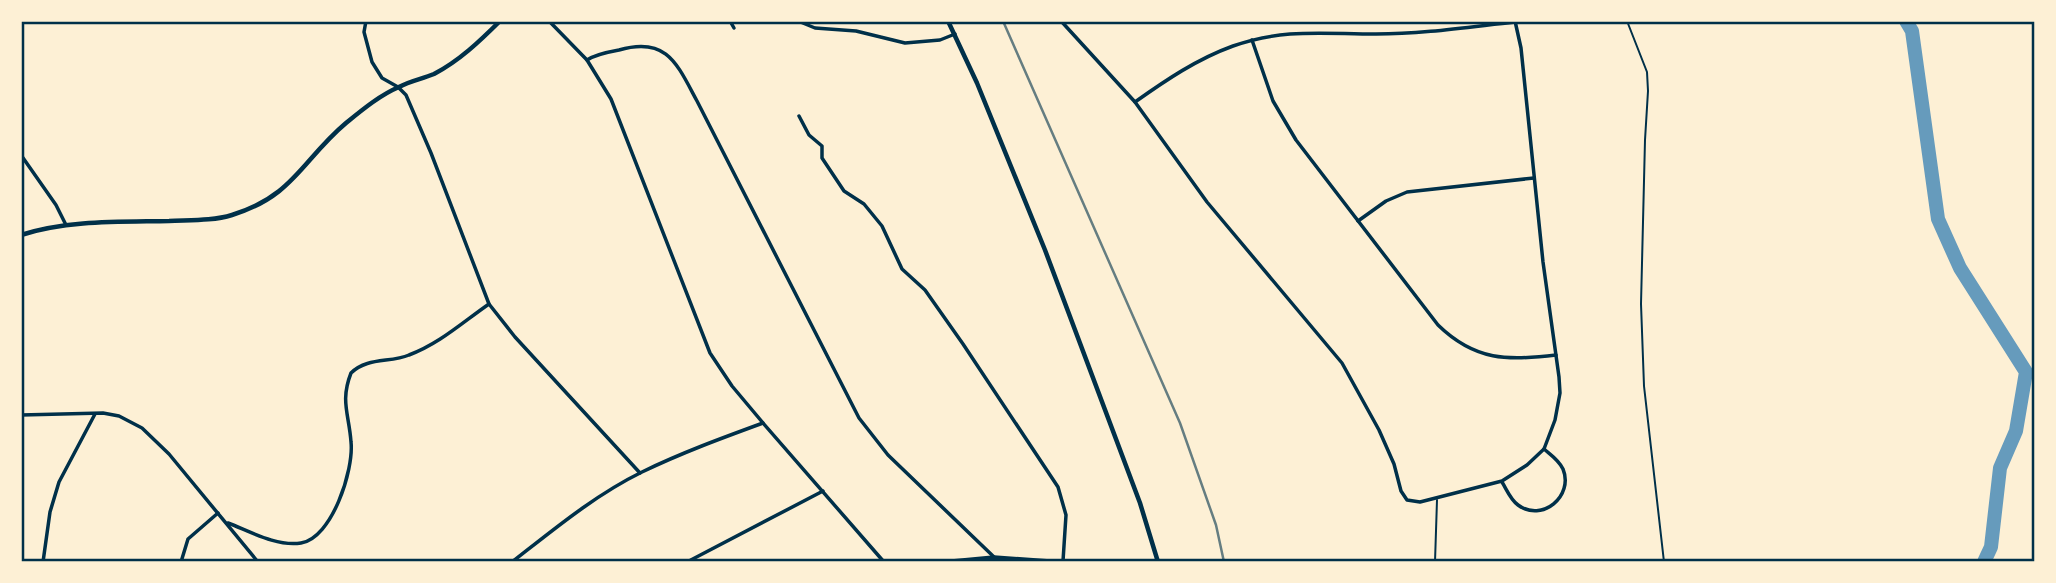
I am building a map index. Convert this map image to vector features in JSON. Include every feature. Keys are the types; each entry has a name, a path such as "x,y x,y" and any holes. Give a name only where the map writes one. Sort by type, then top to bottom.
{"street":[{"path":"366,21 365,32 372,62 382,78 406,94 489,304 515,337 640,473"},
{"path":"21,235 66,225 212,218 251,209 280,192 344,125 398,87 434,74 451,63 471,49 500,21"},
{"path":"549,21 587,60 603,84 618,116 710,353 732,386 884,562"},
{"path":"730,21 734,28"},
{"path":"798,21 814,28 856,31 905,43 940,40 955,34"},
{"path":"948,21 1010,160 1045,250 1140,503 1158,562"},
{"path":"1062,21 1135,102 1207,202 1342,363 1379,430 1394,464 1401,491 1407,499 1420,502 1502,481 1544,449 1555,420 1560,385 1521,48 1515,21 1396,34 1302,32 1252,40 1192,64 1135,102"},
{"path":"1252,40 1264,79 1283,121 1432,318 1459,343 1487,355 1507,359 1556,355"},
{"path":"587,60 626,48 643,46 658,48 671,58 697,100 859,418 888,454 993,557"},
{"path":"799,116 809,135 822,146 822,158 844,191 864,204 882,226 902,269 925,290 1058,487 1066,515 1064,561 993,557 941,562"},
{"path":"21,155 57,205 66,225"},
{"path":"1358,220 1407,191 1534,178"},
{"path":"228,523 286,543 302,543 316,536 334,512 351,458 352,444 344,398 351,373 373,361 409,355 440,340 489,304"},
{"path":"43,562 50,512 59,482 95,414"},
{"path":"21,415 120,416 142,428 169,454 258,562"},
{"path":"512,562 593,502 640,473 703,445 763,423"},
{"path":"1502,481 1511,499 1523,508 1538,511 1553,505 1563,493 1565,478 1560,463 1544,449"},
{"path":"687,562 823,491"},
{"path":"181,562 188,539 218,513"}],"lane":[{"path":"1435,562 1437,498"}],"path":[{"path":"1627,21 1647,72 1640,304 1644,393 1664,562"}],"waterway":[{"path":"1906,21 1912,31 1938,219 1960,268 2026,372 2016,431 2000,468 1991,547 1984,562"},
{"path":"2026,372 2035,371"}],"railway":[{"path":"1003,21 1180,423 1216,525 1224,562"}]}
